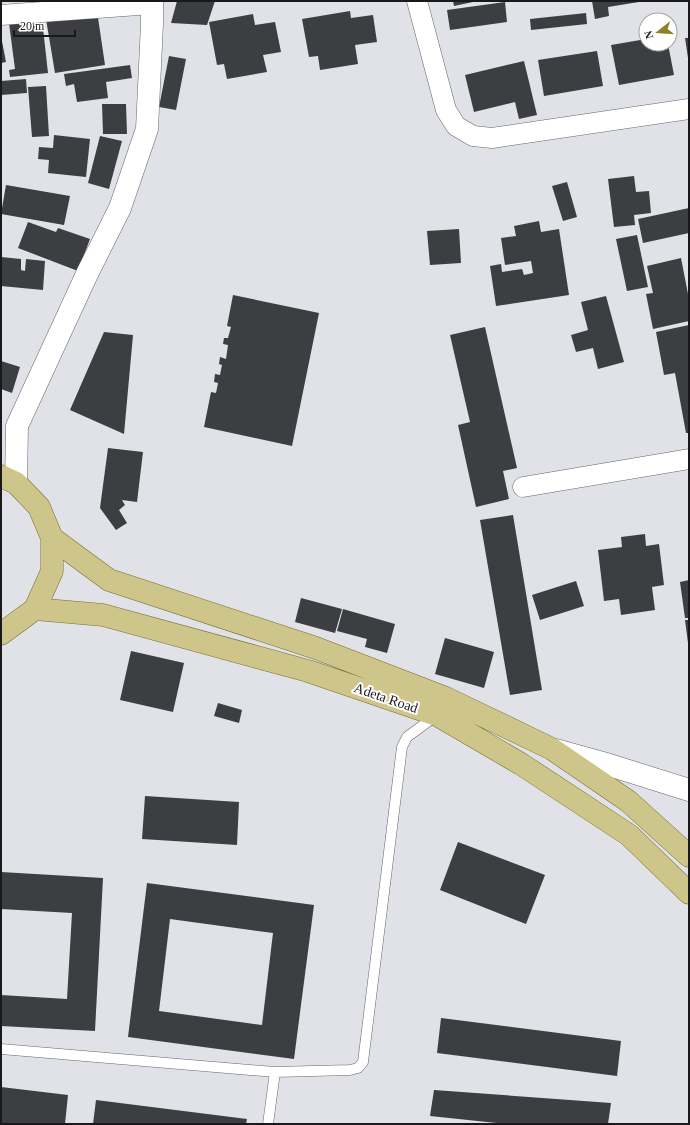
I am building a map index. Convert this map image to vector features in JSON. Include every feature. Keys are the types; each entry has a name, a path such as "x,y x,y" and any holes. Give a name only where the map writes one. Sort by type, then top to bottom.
{"main road":[{"path":"1,634 35,608 52,571 52,538 39,507 9,479"},
{"name":"Adeta Road","path":"52,538 109,580 316,648 446,698 552,749 628,802 689,856"},
{"name":"Adeta Road","path":"35,608 103,615 308,671 437,716 521,764 629,835 689,893"}],"street":[{"path":"417,1 446,110 456,126 473,136 492,138 689,109"},
{"path":"1,15 152,2 147,129 120,208 9,432 9,479"},
{"path":"523,487 689,459"},
{"path":"552,749 603,763 689,790"}],"lane":[{"path":"1,1049 275,1072 350,1070 358,1068 363,1062 402,747 407,737 437,716"},
{"path":"268,1124 275,1072"}],"building":[{"path":"177,1 215,1 207,25 171,23"},
{"path":"453,1 473,1 473,2 454,6"},
{"path":"592,1 639,2 608,7 609,16 595,19"},
{"path":"505,2 507,22 450,30 447,10"},
{"path":"97,11 105,65 55,73 46,19"},
{"path":"350,11 351,18 373,15 377,42 355,45 358,64 320,70 318,56 309,57 302,19"},
{"path":"586,13 587,24 531,30 530,19"},
{"path":"253,14 255,25 275,22 281,52 263,55 267,72 227,79 224,64 217,65 209,22"},
{"path":"42,19 48,73 10,77 9,70 15,69 9,23"},
{"path":"1,36 6,62 1,63"},
{"path":"685,38 689,38 689,58 688,58"},
{"path":"638,40 638,52 670,52 674,75 619,85 611,45"},
{"path":"597,51 603,86 544,96 538,60"},
{"path":"169,56 186,59 176,110 159,107"},
{"path":"524,61 537,115 519,119 515,102 474,112 465,75"},
{"path":"130,65 132,78 106,82 108,98 77,102 74,84 66,86 64,74"},
{"path":"26,79 27,93 1,95 1,81"},
{"path":"46,86 49,136 32,137 28,87"},
{"path":"102,104 126,104 127,134 103,134"},
{"path":"54,135 90,139 86,177 48,173 49,160 38,159 39,147 53,148"},
{"path":"100,136 122,141 109,189 88,183"},
{"path":"634,176 636,192 649,191 651,213 634,215 635,225 614,227 608,179"},
{"path":"567,182 577,217 563,221 552,186"},
{"path":"6,185 70,196 64,225 1,214"},
{"path":"689,208 689,233 643,243 638,219"},
{"path":"539,221 541,232 559,229 569,295 496,306 490,266 501,264 502,272 522,269 524,275 533,273 531,261 505,265 501,238 516,236 514,226"},
{"path":"28,222 56,232 58,228 90,239 78,271 18,248"},
{"path":"459,229 461,263 430,265 427,231"},
{"path":"637,235 648,287 627,291 616,239"},
{"path":"1,257 21,259 21,270 25,271 26,259 45,261 43,290 1,286"},
{"path":"681,258 689,299 689,321 653,329 646,294 653,293 647,266"},
{"path":"233,295 319,313 292,446 204,427 211,392 216,393 218,383 214,382 215,374 220,375 222,365 219,364 220,357 226,359 228,345 223,344 224,338 228,338 231,327 227,326"},
{"path":"606,296 624,362 598,369 593,348 576,352 571,335 588,330 581,302"},
{"path":"689,325 689,433 686,433 675,373 664,375 656,332"},
{"path":"485,327 517,468 503,471 509,499 476,507 458,425 470,422 450,335"},
{"path":"104,332 133,335 124,434 70,410"},
{"path":"1,361 20,367 12,393 1,389"},
{"path":"108,448 143,452 137,502 122,500 125,505 119,510 127,523 116,530 100,508"},
{"path":"513,515 542,690 510,695 480,520"},
{"path":"645,534 646,546 659,544 664,585 652,587 655,610 621,615 619,599 604,601 598,550 622,547 621,537"},
{"path":"689,580 689,618 685,618 680,582"},
{"path":"576,581 584,606 540,620 532,595"},
{"path":"301,598 342,609 335,633 295,622"},
{"path":"343,609 395,624 387,653 365,647 367,639 337,631"},
{"path":"685,620 689,620 689,643 688,643"},
{"path":"445,638 494,652 484,688 435,674"},
{"path":"131,651 184,663 173,712 120,700"},
{"path":"218,703 242,710 239,723 214,716"},
{"path":"145,796 239,802 237,845 142,839"},
{"path":"458,842 545,875 526,924 440,890"},
{"path":"1,872 103,878 95,1031 1,1026 1,995 67,999 72,913 1,909"},
{"path":"147,883 314,905 294,1059 128,1037","holes":["170,919 273,933 262,1025 159,1011"]},
{"path":"441,1018 621,1041 617,1076 437,1053"},
{"path":"1,1087 68,1095 65,1124 1,1123"},
{"path":"434,1090 611,1103 608,1124 506,1124 430,1116"},
{"path":"96,1100 247,1119 246,1124 93,1124"}]}
